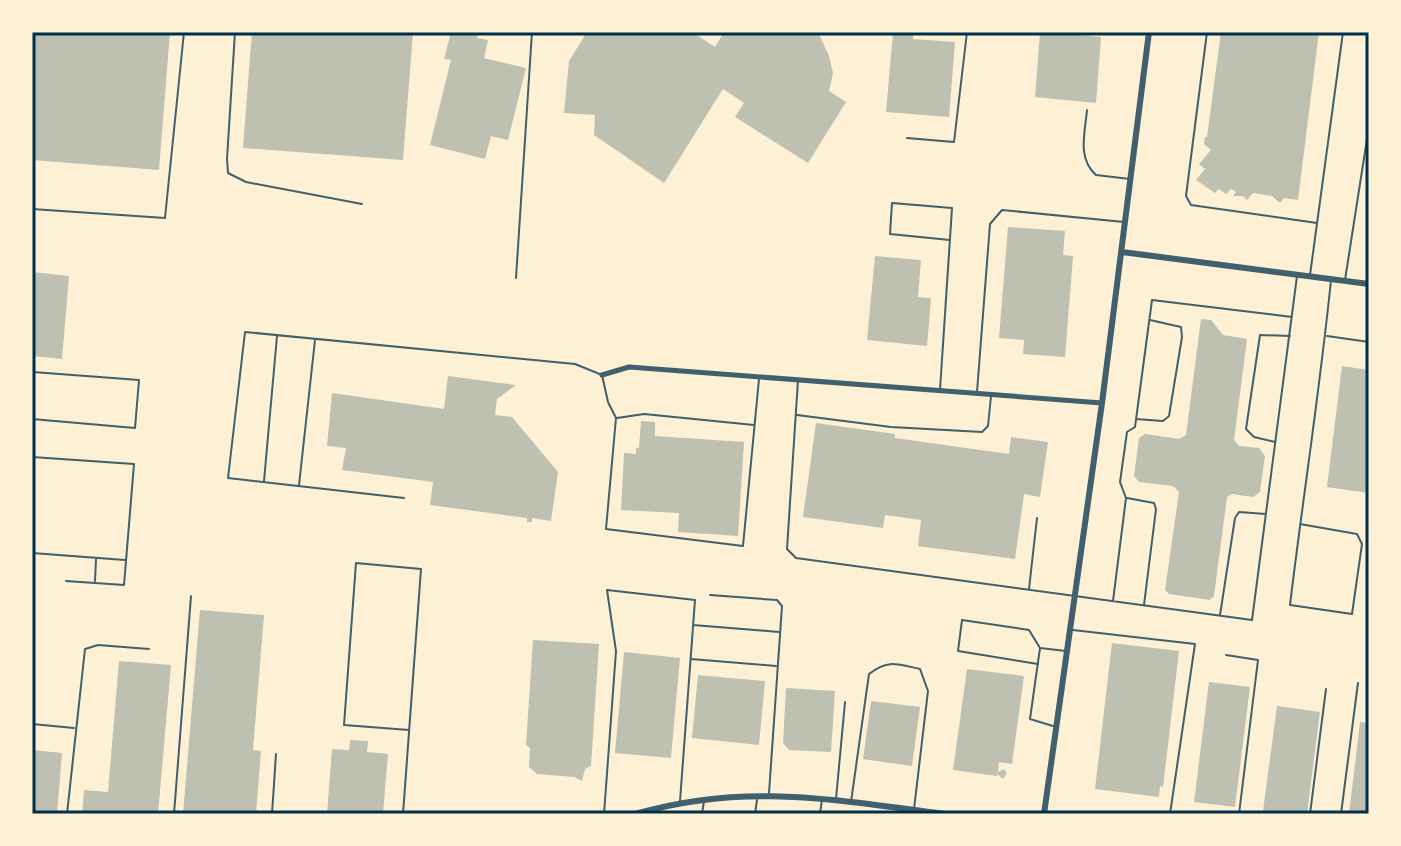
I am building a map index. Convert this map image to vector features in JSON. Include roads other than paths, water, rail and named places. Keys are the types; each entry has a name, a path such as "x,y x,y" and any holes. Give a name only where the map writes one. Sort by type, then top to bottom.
{"street":[{"path":"1044,814 1102,403 1149,32"},
{"path":"1122,252 1369,284"},
{"path":"602,375 629,367 1102,403"},
{"path":"635,814 704,800 769,794 945,814"}],"lane":[{"path":"32,209 165,218 184,32"},
{"path":"235,32 228,173 246,182 362,204"},
{"path":"516,278 532,32"},
{"path":"907,138 954,142 967,32"},
{"path":"1207,32 1186,196 1191,205 1317,223"},
{"path":"1310,276 1343,32"},
{"path":"1087,110 1084,160 1096,175 1131,179"},
{"path":"1345,281 1369,126"},
{"path":"940,391 950,240 952,208 892,203 890,234 950,240"},
{"path":"977,393 990,224 1002,210 1126,222"},
{"path":"798,380 787,549 796,558 1252,620 1298,275"},
{"path":"1300,524 1357,534 1362,544 1352,614 1290,605 1300,524 1332,279"},
{"path":"1113,602 1126,498 1120,482 1127,432 1135,427 1152,300 1292,317"},
{"path":"1136,419 1163,421 1169,416 1182,337 1181,327 1149,320"},
{"path":"404,498 228,478 245,332 575,364 602,375 608,402 616,418 606,529 743,546 760,377"},
{"path":"264,482 277,335"},
{"path":"1276,442 1254,437 1246,429 1254,368 1260,335 1290,336"},
{"path":"1325,336 1369,342"},
{"path":"299,486 315,339"},
{"path":"32,381 33,372 139,380 135,428 32,419"},
{"path":"796,415 891,427 982,432 988,426 992,394"},
{"path":"616,418 644,414 755,425"},
{"path":"32,457 134,464 124,585 66,581"},
{"path":"1126,498 1154,503 1156,509 1144,606"},
{"path":"1220,616 1235,518 1239,512 1266,514"},
{"path":"1028,590 1037,518"},
{"path":"32,553 126,560"},
{"path":"95,583 96,558"},
{"path":"403,814 421,569 356,563 344,725 409,730"},
{"path":"604,814 616,651 607,590 695,600 680,804"},
{"path":"710,595 777,600 782,606 769,794"},
{"path":"174,814 191,596"},
{"path":"1038,664 958,651 962,620 1029,630 1040,648 1038,664 1030,719 1056,727"},
{"path":"693,625 780,632"},
{"path":"1070,629 1195,644 1170,814"},
{"path":"67,814 85,649 98,645 149,649"},
{"path":"1040,648 1067,651"},
{"path":"1226,655 1258,660 1239,814"},
{"path":"690,659 778,666"},
{"path":"851,802 869,674 880,665 893,663 920,669 928,691 914,810"},
{"path":"1341,814 1358,683"},
{"path":"1310,814 1326,689"},
{"path":"836,800 845,702"},
{"path":"32,724 75,728"},
{"path":"272,814 276,754"},
{"path":"755,814 758,795"},
{"path":"820,814 822,798"},
{"path":"702,814 704,800"}]}
